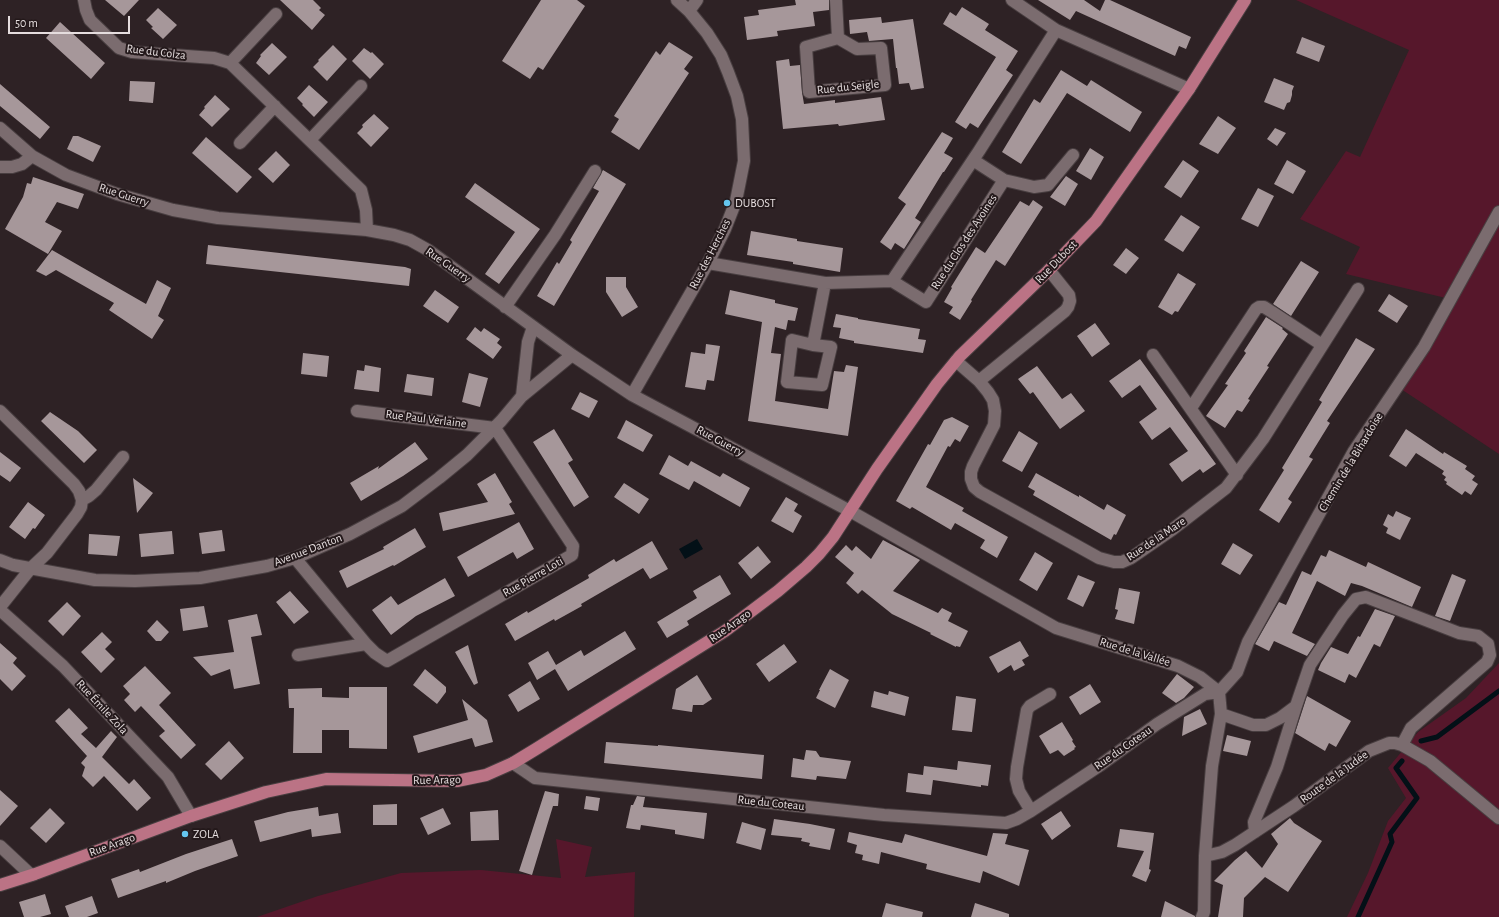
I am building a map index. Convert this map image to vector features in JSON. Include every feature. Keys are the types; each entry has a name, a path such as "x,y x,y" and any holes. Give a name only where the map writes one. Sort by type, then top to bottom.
{"main road":[{"name":"Rue Dubost","path":"850,511 890,450 937,384 956,361 1049,270 1096,220 1189,89 1245,0"},
{"name":"Rue Arago","path":"0,885 192,816 266,792 326,779 457,781 486,775 513,763 725,631 778,591 806,567 833,537 850,511"}],"street":[{"name":"Rue du Colza","path":"84,0 90,20 119,48 132,52 214,58 230,63 361,190 366,210 367,230"},
{"name":"Rue des Herches","path":"632,395 708,263 736,201 744,161 742,119 737,96 721,55 690,11 677,0"},
{"path":"690,11 697,0"},
{"path":"836,0 838,38"},
{"path":"1012,0 1056,30 1189,89"},
{"path":"230,63 276,14"},
{"path":"708,263 824,283 892,281 973,160 1056,30"},
{"name":"Rue du Seigle","path":"838,38 857,49 881,48 885,85 809,92 806,47 838,38"},
{"path":"310,140 361,86"},
{"path":"240,143 275,106"},
{"name":"Rue Guerry","path":"0,128 32,156 66,175 118,194 173,210 218,218 367,230 394,235 410,240 428,250 572,355 632,395 850,511"},
{"path":"973,160 1004,180 1034,187 1048,185 1073,155"},
{"path":"0,167 12,167 22,164 32,156"},
{"path":"505,307 555,235 595,171"},
{"name":"Rue du Clos des Avoines","path":"892,281 926,302 1004,180"},
{"name":"Chemin de la Bihardoise","path":"1219,692 1237,672 1248,642 1354,451 1424,347 1499,212"},
{"path":"979,381 1068,307 1070,300 1069,295 1049,270"},
{"path":"813,345 824,283"},
{"name":"Rue de la Mare","path":"956,361 979,381 993,400 995,418 994,425 971,472 971,480 974,487 980,492 1098,558 1107,561 1122,562 1131,558 1173,529 1219,494 1237,475 1263,439 1358,289"},
{"path":"1192,408 1248,321 1259,307 1264,307 1322,345"},
{"path":"522,396 528,342 533,327"},
{"path":"792,340 813,345 831,348 822,385 787,382 792,340"},
{"name":"Avenue Danton","path":"0,560 13,565 95,580 135,581 200,578 267,566 295,558 350,534 402,506 467,455 494,428 522,396 572,355"},
{"path":"1154,355 1237,475"},
{"path":"0,411 74,484 79,491 82,500 81,507 77,514 47,553 31,568 0,608"},
{"name":"Rue Paul Verlaine","path":"357,411 494,428"},
{"name":"Rue Pierre Loti","path":"295,558 366,644 375,653 387,661 572,555 574,546 494,428"},
{"path":"82,500 96,490 122,457"},
{"name":"Rue de la Vallée","path":"850,511 1056,628 1178,666 1200,677 1219,692"},
{"path":"1255,832 1254,822 1277,768 1310,665 1343,615 1356,599 1366,597 1459,634 1478,636 1488,644 1490,655 1487,662 1411,728 1402,745 1430,761 1499,818"},
{"name":"Rue Émile Zola","path":"0,608 64,666 168,777 192,816"},
{"path":"298,655 366,644"},
{"path":"1202,917 1204,912 1212,766 1221,714 1219,692"},
{"name":"Rue du Coteau","path":"513,763 535,778 884,815 999,824 1011,822 1031,811 1099,766 1157,724 1204,694 1219,692"},
{"path":"1031,811 1019,791 1016,778 1017,767 1027,710 1030,706 1050,694"},
{"path":"1221,714 1253,725 1266,724 1280,718 1296,706"},
{"name":"Route de la Judée","path":"1206,856 1222,852 1235,845 1294,806 1370,751 1389,743 1402,745"},
{"path":"0,846 31,875"}],"shaded area":[{"path":"1296,0 1499,0 1499,454 1398,387 1450,299 1346,274 1360,247 1300,219 1346,151 1360,157 1409,50"},
{"path":"697,539 703,549 685,559 679,549"},
{"path":"1499,663 1499,917 1347,917 1368,873 1388,821 1406,798 1388,768 1418,732 1466,698"},
{"path":"556,839 592,847 585,877 635,872 634,917 257,917 318,896 401,873 481,870 561,878"}],"building":[{"path":"105,0 139,0 124,16"},
{"path":"280,0 313,0 321,8 319,10 325,15 312,30"},
{"path":"541,0 577,0 585,6 543,70 538,67 530,79 502,61"},
{"path":"795,0 829,0 829,10 813,12 815,26 777,31 778,36 747,40 744,17 759,15 758,10 796,5"},
{"path":"1038,0 1084,0 1100,11 1105,0 1110,0 1191,37 1186,49 1179,46 1175,56 1076,11 1070,20"},
{"path":"962,7 989,24 985,30 1018,51 1006,70 1013,75 978,128 970,123 966,129 955,122 996,57 943,24 950,12 956,16"},
{"path":"158,8 177,25 163,39 151,28 153,27 146,20"},
{"path":"881,17 882,23 913,19 924,88 911,90 909,83 899,84 893,39 869,41 867,32 850,34 849,20"},
{"path":"60,22 105,63 91,79 46,38"},
{"path":"1302,37 1325,46 1319,62 1296,53"},
{"path":"669,42 693,57 684,69 689,73 639,150 611,132 619,119 614,116 656,51 660,55"},
{"path":"272,43 287,57 269,75 256,63 261,56 260,55"},
{"path":"333,45 347,59 327,81 313,67"},
{"path":"364,48 371,53 372,52 384,64 370,79 352,61"},
{"path":"789,59 790,66 800,65 804,104 835,100 835,103 881,97 885,120 839,126 838,124 783,129 776,61"},
{"path":"1061,70 1087,86 1091,80 1142,112 1130,132 1067,93 1021,164 1002,152 1034,99 1040,103"},
{"path":"1274,78 1294,86 1290,102 1287,103 1284,110 1264,102"},
{"path":"130,81 155,82 153,103 129,101"},
{"path":"0,84 50,127 40,139 0,106"},
{"path":"309,85 328,102 314,117 297,98"},
{"path":"215,95 230,109 212,127 199,115"},
{"path":"374,114 389,128 371,147 357,133 363,127 362,125"},
{"path":"1218,116 1236,128 1218,154 1199,144"},
{"path":"1275,128 1286,133 1277,146 1267,139"},
{"path":"942,132 953,138 944,153 953,158 915,218 921,222 904,249 895,243 891,250 880,242 906,204 898,198"},
{"path":"73,136 78,136 101,146 93,162 67,149"},
{"path":"206,137 252,177 237,193 192,153"},
{"path":"1090,148 1104,157 1091,180 1076,171"},
{"path":"276,151 290,165 273,183 258,169"},
{"path":"1183,160 1199,171 1181,198 1164,187"},
{"path":"1287,160 1306,171 1293,194 1274,184"},
{"path":"603,170 626,184 554,306 537,296 557,262 559,264 572,242 570,240 599,191 593,188"},
{"path":"1066,176 1078,184 1065,206 1050,197"},
{"path":"33,177 84,194 78,209 57,202 45,222 62,231 48,254 5,229 23,197 27,183 31,184"},
{"path":"475,183 540,229 499,284 485,274 515,232 465,197"},
{"path":"1258,188 1274,196 1258,227 1241,219"},
{"path":"1033,200 1043,207 1005,266 996,260 960,320 949,313 953,307 944,302 952,288 951,287 976,247 985,253 1020,201 1029,206"},
{"path":"1181,215 1200,227 1183,252 1164,240"},
{"path":"751,231 797,239 797,241 843,248 840,272 793,264 793,262 747,255"},
{"path":"208,245 405,267 411,269 409,286 206,264"},
{"path":"1126,248 1139,258 1126,274 1113,265"},
{"path":"52,250 146,304 157,280 171,288 158,316 164,320 152,339 109,310 114,303 56,270 46,276 36,271"},
{"path":"1301,261 1319,272 1291,316 1273,304"},
{"path":"1178,273 1196,284 1178,312 1175,311 1172,315 1158,307"},
{"path":"606,277 626,277 626,287 638,307 622,317 606,292"},
{"path":"435,290 459,307 448,323 423,306"},
{"path":"730,290 775,300 775,303 798,308 795,321 788,320 786,330 775,327 771,353 781,354 775,401 828,409 834,371 844,372 846,365 858,367 848,436 748,421 762,322 725,314"},
{"path":"1389,294 1408,306 1397,323 1378,311"},
{"path":"836,314 920,329 918,339 926,340 923,353 854,343 854,341 839,338 841,328 833,327"},
{"path":"1266,317 1283,328 1282,329 1288,334 1267,366 1269,367 1248,399 1250,400 1242,412 1237,410 1225,428 1206,416 1228,385 1225,384 1246,353 1244,351"},
{"path":"1095,323 1110,344 1092,357 1077,336"},
{"path":"475,327 481,332 484,328 500,339 497,343 502,347 493,359 466,339"},
{"path":"1356,338 1375,349 1327,421 1330,423 1309,457 1313,459 1288,499 1292,502 1279,523 1259,510 1284,470 1282,468 1322,402 1319,400"},
{"path":"706,344 720,346 714,381 707,380 705,390 685,387 691,352 705,354"},
{"path":"303,353 329,356 327,377 301,374"},
{"path":"1140,359 1216,464 1203,473 1200,469 1182,482 1169,464 1188,451 1170,427 1152,440 1139,422 1157,409 1140,385 1122,398 1109,381"},
{"path":"365,365 381,368 379,392 354,389 357,370 364,371"},
{"path":"1037,366 1062,399 1071,393 1085,411 1060,429 1033,392 1030,394 1018,379"},
{"path":"469,373 488,378 480,407 462,402"},
{"path":"407,374 434,378 432,396 404,392"},
{"path":"580,392 598,401 589,418 571,409"},
{"path":"50,412 78,431 97,450 84,463 41,421"},
{"path":"952,417 969,426 960,442 955,439 950,447 948,446 926,487 964,508 962,511 1008,537 997,558 980,548 985,540 955,523 951,530 912,507 910,509 896,501 928,444 930,445 944,420"},
{"path":"626,420 653,435 643,452 617,438"},
{"path":"554,429 573,460 568,463 589,497 574,507 533,442"},
{"path":"1406,429 1443,454 1444,452 1467,466 1465,469 1475,476 1472,480 1478,484 1471,495 1465,491 1462,495 1446,484 1447,482 1444,480 1446,477 1442,474 1444,471 1416,453 1406,467 1389,456"},
{"path":"1019,431 1038,443 1022,472 1002,461"},
{"path":"415,442 428,459 361,501 350,483 379,466 378,469"},
{"path":"0,452 21,468 10,482 0,475"},
{"path":"669,455 688,466 691,461 720,477 723,473 750,488 740,507 694,481 689,490 659,474"},
{"path":"495,473 512,502 509,504 515,514 443,531 439,513 488,502 477,484"},
{"path":"1036,473 1079,497 1079,495 1104,510 1107,504 1126,515 1116,535 1114,534 1111,540 1033,495 1035,491 1028,487"},
{"path":"133,478 153,493 137,513"},
{"path":"624,483 649,499 639,514 614,497"},
{"path":"786,497 798,504 794,511 802,516 793,533 771,521"},
{"path":"28,502 45,515 35,529 33,528 25,539 9,527"},
{"path":"1396,511 1411,518 1400,540 1386,533 1388,528 1383,525 1388,514 1393,517"},
{"path":"519,522 534,549 517,559 513,552 468,577 457,557"},
{"path":"415,528 426,547 394,566 393,565 347,588 339,571 384,549 383,547"},
{"path":"222,530 225,551 202,554 199,533"},
{"path":"172,531 174,554 141,557 139,534"},
{"path":"89,534 120,536 117,556 88,554"},
{"path":"883,540 920,560 893,591 938,613 942,608 952,613 948,621 968,631 960,647 956,647 892,614 862,590 858,594 846,583 854,573 835,557 846,545 852,551 856,546 871,559"},
{"path":"652,541 668,569 650,579 643,568 581,604 582,606 555,621 554,619 515,641 505,624 527,611 528,613 589,578 588,575 614,559 616,562"},
{"path":"1233,543 1253,555 1240,575 1221,564"},
{"path":"758,546 771,562 751,579 738,563"},
{"path":"1329,550 1366,567 1368,562 1421,587 1412,607 1362,586 1351,583 1345,596 1317,581 1292,633 1315,644 1307,656 1274,641 1269,651 1255,644 1279,602 1286,605 1302,571 1311,575 1321,555 1326,557"},
{"path":"1035,552 1053,563 1037,591 1019,580"},
{"path":"1452,574 1466,580 1450,621 1435,616"},
{"path":"720,575 731,594 687,621 689,625 667,638 657,622 697,598 693,591"},
{"path":"1078,575 1095,582 1083,607 1067,599"},
{"path":"445,578 455,596 416,616 391,635 372,610 391,596 398,605"},
{"path":"1119,588 1140,592 1134,624 1115,619 1118,610 1115,609"},
{"path":"290,591 309,612 294,624 276,602"},
{"path":"67,602 81,616 63,636 48,621"},
{"path":"204,606 208,627 183,631 180,609"},
{"path":"1375,609 1395,616 1380,647 1374,644 1356,678 1349,674 1345,683 1318,670 1331,647 1348,654 1358,636 1360,637"},
{"path":"257,614 262,635 251,637 260,684 234,689 230,669 211,676 193,657 234,652 228,620"},
{"path":"157,620 169,632 161,641 156,641 147,631"},
{"path":"625,631 636,649 568,691 555,669 537,680 528,663 548,651 556,665 581,650 584,656"},
{"path":"102,632 112,642 105,649 115,659 101,673 81,652"},
{"path":"1020,641 1029,656 1022,660 1025,665 1014,671 1011,665 998,673 989,657"},
{"path":"0,643 17,658 13,663 26,676 12,691 0,679"},
{"path":"784,644 797,662 769,682 756,664"},
{"path":"468,645 478,683 474,685 455,652"},
{"path":"145,666 171,693 159,705 196,745 181,759 159,736 165,731 141,706 135,712 124,700 130,694 123,686"},
{"path":"425,669 446,687 446,692 437,704 413,685"},
{"path":"830,669 849,680 835,708 816,698"},
{"path":"1177,674 1194,687 1184,698 1176,703 1162,693"},
{"path":"697,675 712,699 703,705 693,705 692,712 672,709 676,689"},
{"path":"530,681 540,699 518,712 508,695"},
{"path":"1090,684 1101,702 1080,715 1069,697"},
{"path":"349,687 387,687 387,749 349,748 349,730 322,730 322,753 293,753 294,708 289,708 288,689 322,688 322,697 349,698"},
{"path":"874,691 888,695 889,691 909,697 905,716 871,707"},
{"path":"956,696 976,699 972,732 952,730"},
{"path":"1307,696 1351,721 1336,747 1329,743 1325,751 1295,733"},
{"path":"462,699 487,720 493,742 475,747 472,738 418,753 413,736 468,720"},
{"path":"69,708 88,728 81,734 96,748 111,731 117,737 102,757 129,784 134,779 151,798 137,811 104,776 93,787 82,776 85,767 81,763 87,756 55,721"},
{"path":"1200,709 1207,724 1182,736 1184,717"},
{"path":"1062,722 1076,747 1064,756 1058,750 1050,754 1039,736"},
{"path":"1227,735 1251,741 1247,756 1223,751"},
{"path":"229,741 244,758 221,780 205,764"},
{"path":"606,742 658,745 764,755 762,779 604,763"},
{"path":"806,750 816,751 820,757 851,761 846,779 817,776 816,780 791,777 793,758 804,760"},
{"path":"958,761 991,765 988,786 981,785 981,787 933,780 931,795 906,792 908,773 923,775 924,766 957,770"},
{"path":"0,790 18,806 0,826"},
{"path":"545,791 559,794 558,806 553,806 532,875 519,871"},
{"path":"586,796 600,798 598,811 584,809"},
{"path":"637,796 645,797 643,807 707,813 704,839 675,834 675,830 641,825 640,830 626,828 631,805 633,805"},
{"path":"397,804 397,825 373,825 373,805"},
{"path":"318,807 319,816 338,813 341,833 312,837 311,829 260,842 254,821 288,812"},
{"path":"50,808 65,823 46,843 30,828"},
{"path":"443,808 451,824 428,835 420,818"},
{"path":"498,810 499,840 471,841 470,812"},
{"path":"1061,811 1071,826 1052,840 1041,824"},
{"path":"1290,818 1294,823 1322,841 1288,892 1265,877 1244,898 1243,917 1218,917 1223,885 1214,881 1246,851 1262,868 1278,844 1271,834"},
{"path":"774,819 835,829 830,850 809,846 810,843 801,841 802,838 771,835"},
{"path":"742,822 766,829 761,850 736,843"},
{"path":"1120,829 1154,833 1149,869 1151,870 1146,882 1132,876 1144,851 1117,847"},
{"path":"849,832 902,843 905,834 987,856 993,833 1008,834 1005,844 1029,850 1019,886 983,871 980,883 926,869 927,864 881,852 879,864 862,860 863,855 855,853 857,845 847,842"},
{"path":"232,839 238,856 166,883 166,881 118,898 111,879 139,869 140,872 186,854"},
{"path":"45,894 51,914 40,917 24,917 19,902"},
{"path":"92,896 98,913 87,917 69,917 65,906"},
{"path":"1165,901 1195,916 1195,917 1161,917"},
{"path":"886,903 923,912 922,917 882,917"},
{"path":"975,903 1009,914 1009,917 971,917"}],"waterway":[{"path":"1421,741 1437,737 1499,691"},
{"path":"1358,917 1392,842 1390,834 1417,798 1396,768 1402,761"}],"place":[{"name":"DUBOST","path":"727,203"},
{"name":"ZOLA","path":"185,834"}]}
